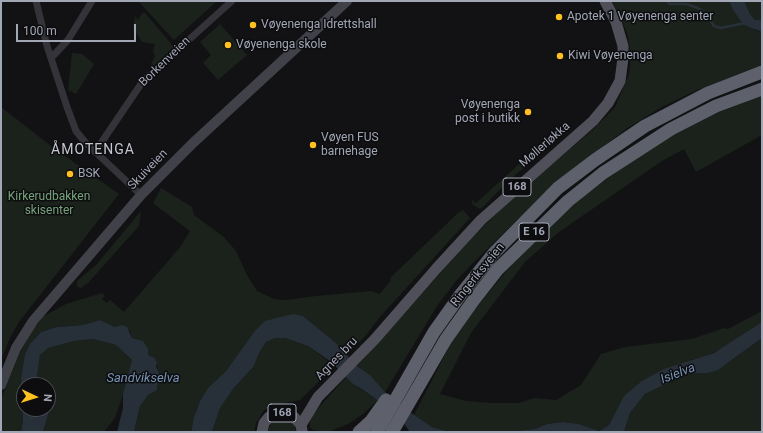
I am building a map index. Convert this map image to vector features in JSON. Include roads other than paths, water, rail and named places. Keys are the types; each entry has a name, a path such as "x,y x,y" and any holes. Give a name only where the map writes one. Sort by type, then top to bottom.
{"highway":[{"name":"Ringeriksveien","path":"377,432 413,368 461,294 494,253 558,188 633,134 708,93 756,74"},
{"name":"Ringeriksveien","path":"392,432 446,339 498,269 568,201 603,173 642,146 716,106 758,90"},
{"name":"E 16","path":"361,431 383,406 395,387 413,368"}],"main road":[{"name":"Skuiveien","path":"1,385 16,348 33,321 141,195 193,143 347,1"},
{"name":"Møllerløkka","path":"375,339 481,220 593,121 608,103 620,81 623,46 616,22 605,1"},
{"name":"Agnes bru","path":"299,420 318,397 375,339"},
{"name":"168","path":"262,432 264,423 275,414 299,420"}],"street":[{"path":"36,1 41,25 67,108 76,131 95,152 141,195"},
{"path":"52,57 68,40 92,1"},
{"name":"Borkenveien","path":"95,152 143,81 232,1"}],"water":[{"path":"729,1 744,1 750,14 755,20 762,20 762,32 744,25 733,10"},
{"name":"Sandvikselva","path":"293,314 303,316 336,343 357,366 370,375 385,392 410,412 432,427 450,432 410,432 399,417 352,383 330,361 308,346 285,338 275,338 266,342 259,353 254,366 233,389 220,408 212,432 191,432 194,417 200,401 208,388 226,371 254,332 265,321"},
{"name":"Sandvikselva","path":"100,320 115,327 121,325 127,327 132,338 143,341 148,349 148,355 155,358 159,373 157,390 148,395 140,406 134,432 117,432 123,408 123,394 132,360 116,345 93,339 74,341 48,348 40,355 37,377 21,377 25,354 30,344 41,332 57,327 83,325"},
{"name":"Isielva","path":"762,322 762,338 718,370 707,373 687,374 645,394 630,413 624,432 507,432 535,429 547,424 563,422 579,424 599,431 609,425 624,396 642,381 664,369 714,353"},
{"name":"Sandvikselva","path":"23,417 47,417 43,432 21,432"}],"waterway":[{"path":"667,1 670,4 686,4 698,8 707,15 714,26 721,28 745,23"}],"place":[{"name":"Apotek 1 Vøyenenga senter","path":"559,17"},
{"name":"Vøyenenga Idrettshall","path":"253,25"},
{"name":"Vøyenenga skole","path":"228,45"},
{"name":"Kiwi Vøyenenga","path":"560,56"},
{"name":"Vøyenenga post i butikk","path":"528,112"},
{"name":"Vøyen FUS barnehage","path":"313,145"},
{"name":"BSK","path":"70,174"}],"district":[{"name":"ÅMOTENGA","path":"93,150"}],"park label":[{"name":"Kirkerudbakken skisenter","path":"49,204"}]}
